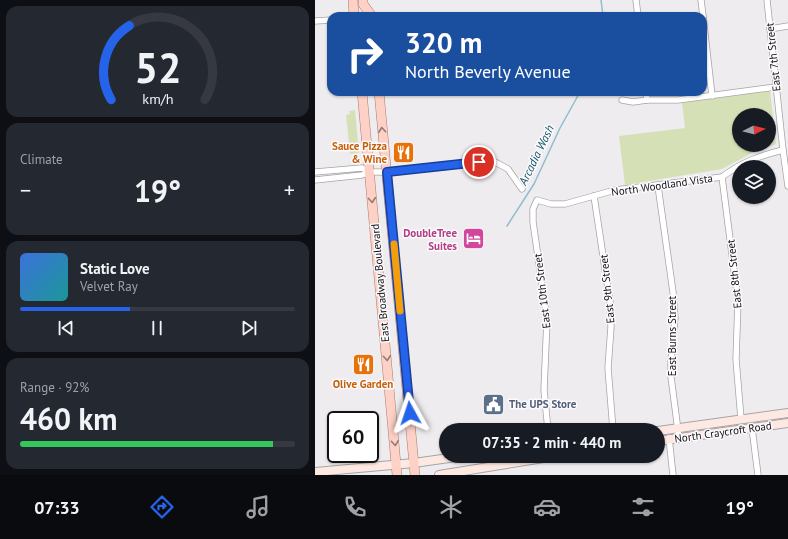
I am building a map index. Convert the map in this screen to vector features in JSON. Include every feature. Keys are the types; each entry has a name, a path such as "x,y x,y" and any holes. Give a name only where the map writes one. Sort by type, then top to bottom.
{"main road":[{"path":"363,0 363,4 369,12"},
{"path":"370,0 371,12"},
{"path":"353,2 354,12"},
{"path":"353,2 358,12"},
{"name":"East Broadway Boulevard","path":"362,96 397,475"},
{"name":"East Broadway Boulevard","path":"379,96 415,475"},
{"name":"North Craycroft Road","path":"665,430 788,413"},
{"name":"North Craycroft Road","path":"665,440 788,423"},
{"path":"315,472 439,459"},
{"path":"439,475 511,463"}],"street":[{"path":"636,0 638,12"},
{"path":"701,0 702,12"},
{"name":"East 7th Street","path":"767,0 788,186"},
{"path":"315,21 327,20"},
{"path":"770,29 788,26"},
{"path":"707,52 712,96"},
{"path":"622,100 633,102 647,100 678,100 776,87"},
{"path":"646,96 647,100"},
{"name":"North Woodland Vista","path":"537,200 551,204 565,204 615,190 658,186 722,177 735,167 756,157 783,150"},
{"path":"315,180 362,175 370,172 387,172 479,162 495,162 508,170 522,189"},
{"path":"315,172 361,168 370,172"},
{"name":"East 8th Street","path":"722,177 738,301 736,359 741,419"},
{"name":"East Burns Street","path":"658,186 673,292 675,318 671,377 679,438"},
{"name":"East 9th Street","path":"595,196 611,327 608,368 612,423"},
{"name":"East 10th Street","path":"537,200 533,208 533,222 547,319 544,390 547,423"},
{"path":"752,428 758,475"},
{"path":"668,430 673,475"}],"green space":[{"path":"770,91 772,108 732,108 732,152 755,152 739,160 732,160 732,164 722,169 625,185 619,136 685,128 682,103"},
{"path":"355,110 359,153 350,154 346,115 350,114 349,111"}],"waterway":[{"name":"Arcadia Wash","path":"601,0 602,12"},
{"name":"Arcadia Wash","path":"507,226 534,184 560,128 578,96"}],"slow traffic":[{"path":"394,244 400,311"}],"place":[{"name":"Sauce Pizza & Wine","path":"403,152"},
{"name":"DoubleTree Suites","path":"473,239"},
{"name":"Olive Garden","path":"363,364"},
{"name":"The UPS Store","path":"494,404"}],"route":[{"path":"410,413 387,172 479,162"}]}
